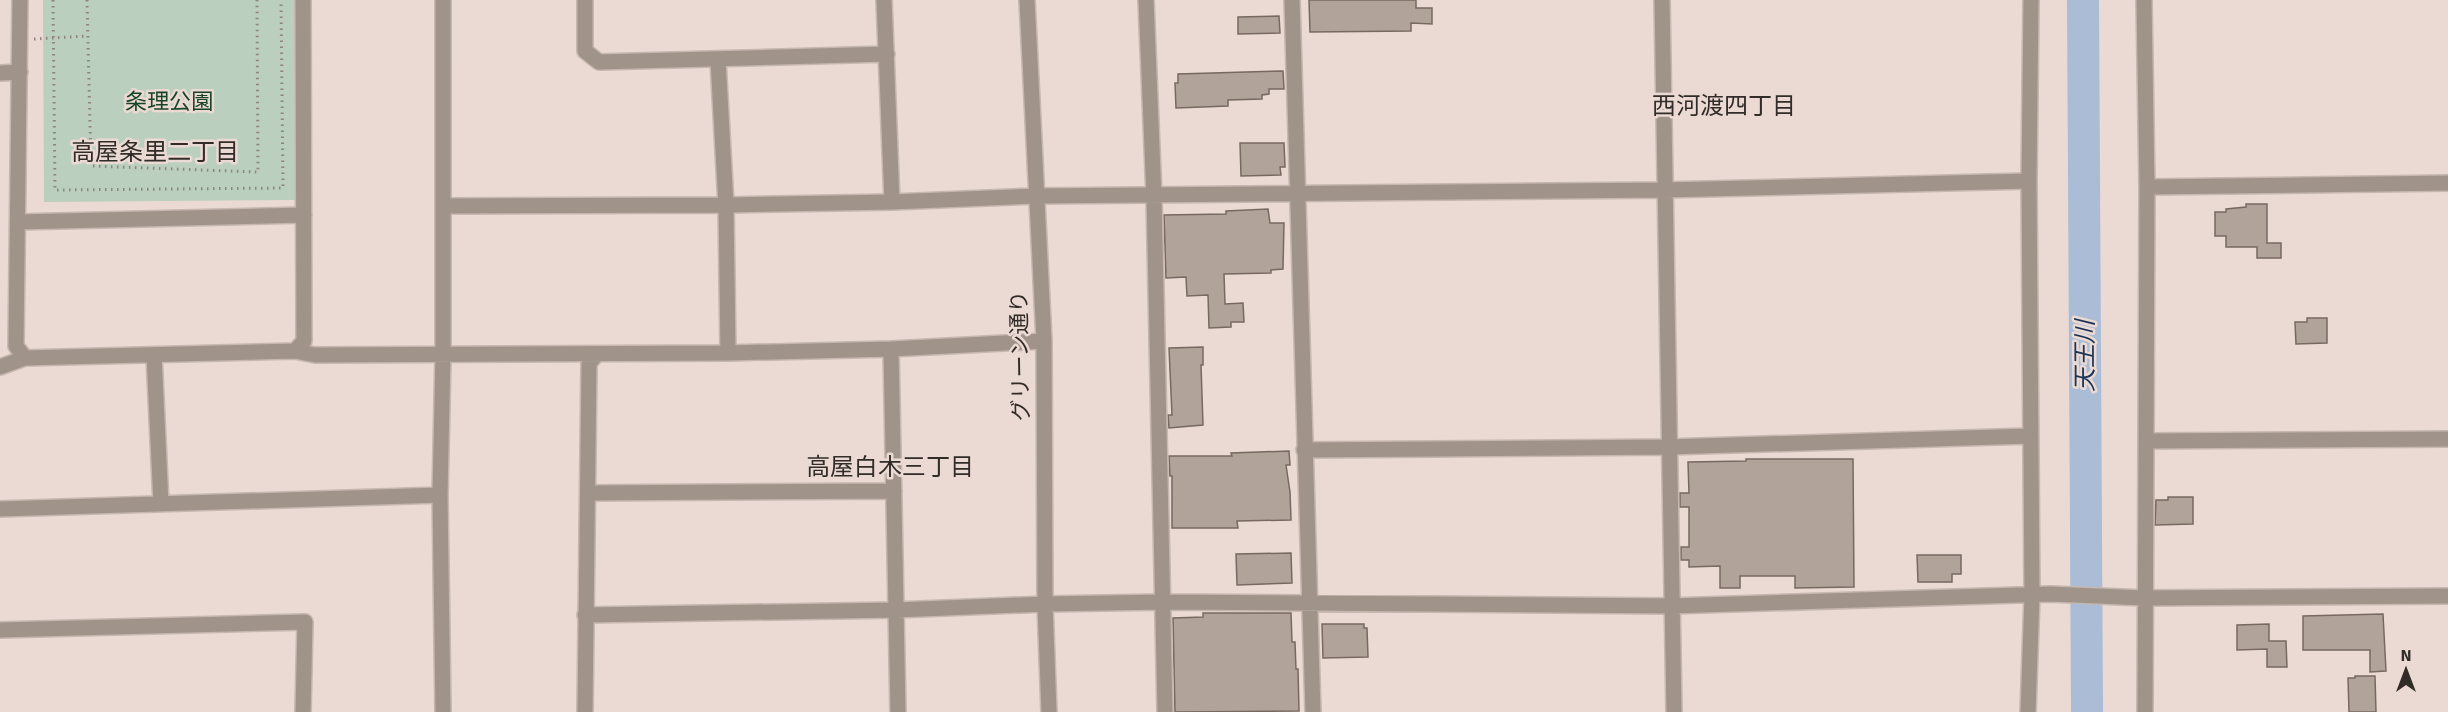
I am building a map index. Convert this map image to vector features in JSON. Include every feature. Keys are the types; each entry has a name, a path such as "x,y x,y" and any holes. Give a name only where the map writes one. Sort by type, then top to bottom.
{"street":[{"path":"20,0 16,346 26,358"},
{"path":"295,351 304,341 303,0"},
{"path":"443,0 444,206 440,495 443,712"},
{"path":"585,0 585,51 599,62 887,54"},
{"path":"884,0 892,202"},
{"name":"グリーン通り","path":"1027,0 1044,341 1049,712"},
{"path":"1146,0 1154,197 1165,712"},
{"path":"1292,0 1313,712"},
{"path":"1662,0 1674,712"},
{"path":"2028,712 2032,596 2029,181 2031,0"},
{"path":"2144,0 2147,187 2146,441 2137,597 2145,712"},
{"path":"718,60 726,205 728,353"},
{"path":"0,73 20,72"},
{"path":"444,206 726,205 892,202 1036,196 1154,197 1297,193 1664,190 2029,181"},
{"path":"2147,187 2448,183"},
{"path":"18,222 304,215"},
{"path":"0,367 26,358 295,351 315,355 728,353 1044,341"},
{"path":"891,348 898,712"},
{"path":"585,712 589,363 597,354"},
{"path":"153,355 161,504"},
{"path":"1304,450 1668,447 2030,436"},
{"path":"2146,441 2448,439"},
{"path":"588,493 894,490"},
{"path":"0,509 440,495"},
{"path":"585,615 896,610 1163,602 1671,606 2051,594 2137,597 2448,596"},
{"path":"0,630 305,622 303,712"}],"path":[{"path":"53,0 56,190 283,188 281,0"},
{"path":"87,0 91,166 258,172 257,0"},
{"path":"53,39 88,36"}],"green space":[{"name":"条理公園","path":"43,0 294,0 295,200 44,202"}],"building":[{"path":"1309,0 1416,0 1416,8 1432,8 1432,24 1411,23 1411,31 1310,32"},
{"path":"1279,16 1280,33 1238,34 1238,17"},
{"path":"1283,71 1284,89 1269,89 1269,94 1262,95 1262,99 1228,100 1228,106 1176,108 1175,83 1178,83 1178,74"},
{"path":"1240,143 1284,143 1285,167 1280,167 1281,175 1241,176"},
{"path":"2246,204 2267,204 2267,243 2281,243 2281,258 2257,258 2257,247 2226,247 2226,236 2215,236 2215,212 2246,207"},
{"path":"1268,209 1270,223 1284,223 1283,269 1271,270 1271,273 1224,274 1225,304 1243,303 1244,322 1231,322 1231,327 1209,328 1208,295 1187,296 1186,277 1166,278 1164,215 1226,214 1226,211"},
{"path":"2307,318 2327,318 2327,343 2296,344 2295,322 2307,322"},
{"path":"1203,347 1203,365 1201,365 1203,425 1169,428 1168,415 1172,415 1169,348"},
{"path":"1289,451 1290,465 1286,465 1291,520 1237,521 1238,528 1172,528 1172,476 1170,476 1169,456 1232,456 1231,453"},
{"path":"1746,459 1853,459 1854,587 1795,588 1795,576 1740,576 1740,588 1720,588 1720,566 1689,567 1689,560 1681,560 1681,547 1689,547 1689,507 1680,507 1680,493 1689,493 1688,462 1746,461"},
{"path":"2168,497 2193,497 2193,524 2155,525 2156,500 2168,500"},
{"path":"1291,553 1292,583 1237,585 1236,554"},
{"path":"1917,555 1961,555 1961,574 1952,574 1952,582 1918,582"},
{"path":"1203,613 1291,613 1292,642 1295,642 1296,669 1298,669 1299,711 1175,712 1173,618 1203,617"},
{"path":"2383,614 2386,671 2370,672 2370,650 2303,650 2303,616"},
{"path":"1322,624 1364,624 1364,628 1367,628 1368,657 1323,658"},
{"path":"2269,624 2269,641 2286,641 2287,667 2267,667 2267,649 2237,650 2237,625"},
{"path":"2355,676 2375,676 2376,712 2349,712 2348,678 2355,678"}],"waterway":[{"name":"天王川","path":"2083,0 2087,712"}],"district":[{"name":"西河渡四丁目","path":"1724,106"},
{"name":"高屋条里二丁目","path":"155,152"},
{"name":"高屋白木三丁目","path":"890,467"}]}
